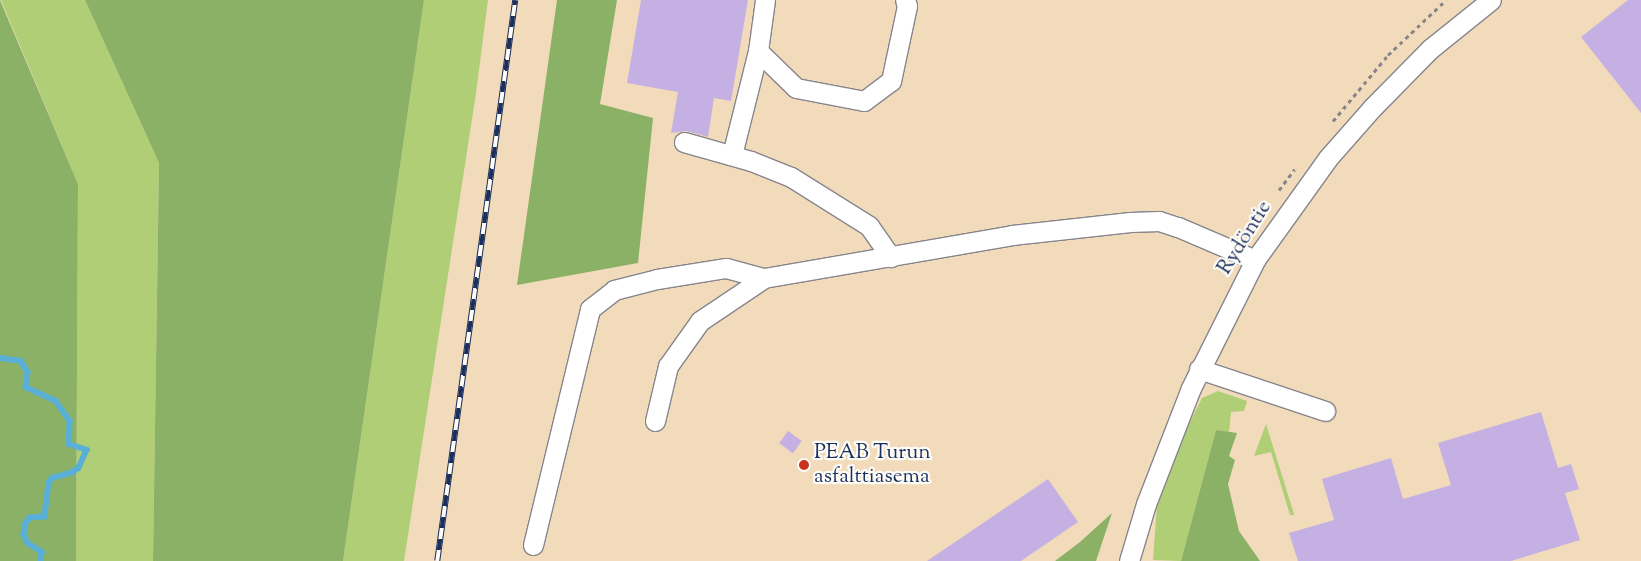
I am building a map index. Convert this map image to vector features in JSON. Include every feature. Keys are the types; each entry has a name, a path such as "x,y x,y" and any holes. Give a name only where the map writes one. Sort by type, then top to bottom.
{"street":[{"path":"732,155 758,51 765,0"},
{"path":"758,51 796,88 864,101 891,81 907,6 905,0"},
{"name":"Rydöntie","path":"1129,561 1146,504 1200,369 1255,260 1328,158 1372,108 1430,49 1491,0"},
{"path":"684,142 732,155 790,177 869,226 891,257"},
{"path":"655,421 668,366 700,320 764,278 1012,236 1130,222 1159,221 1255,260"},
{"path":"533,545 590,309 614,290 657,279 726,268 764,278"},
{"path":"1200,369 1325,411"}],"green space":[{"path":"0,0 78,184 76,561 0,561"},
{"path":"1,0 85,0 159,163 153,561 76,561 78,184"},
{"path":"85,0 424,0 343,561 153,561 159,163"},
{"path":"424,0 488,0 476,93 404,561 343,561"},
{"path":"557,0 617,0 600,104 653,118 638,263 517,285"},
{"path":"1218,391 1247,401 1244,411 1231,412 1229,432 1216,430 1181,561 1153,560 1157,505 1185,432 1202,398"},
{"path":"1266,424 1294,515 1290,515 1271,452 1254,456"},
{"path":"1216,430 1237,433 1229,456 1235,460 1228,484 1239,531 1260,561 1181,561"},
{"path":"1112,513 1096,561 1055,561 1080,542"}],"building":[{"path":"641,0 748,0 731,101 714,98 708,137 687,131 671,133 678,92 627,83"},
{"path":"1628,0 1641,0 1641,113 1581,37"},
{"path":"1541,412 1558,468 1571,464 1579,489 1565,493 1580,540 1511,561 1298,561 1289,533 1334,520 1322,479 1391,458 1403,499 1451,485 1438,443"},
{"path":"788,431 802,441 793,453 779,443"},
{"path":"1048,479 1078,522 1021,561 927,561"}],"waterway":[{"path":"0,358 21,361 28,372 26,387 56,401 70,421 69,444 87,450 79,468 72,473 53,478 49,483 45,517 30,518 25,525 24,535 28,543 42,552 41,561"}],"railway":[{"path":"437,561 515,0"}],"place":[{"name":"PEAB Turun asfalttiasema","path":"804,465"}]}
